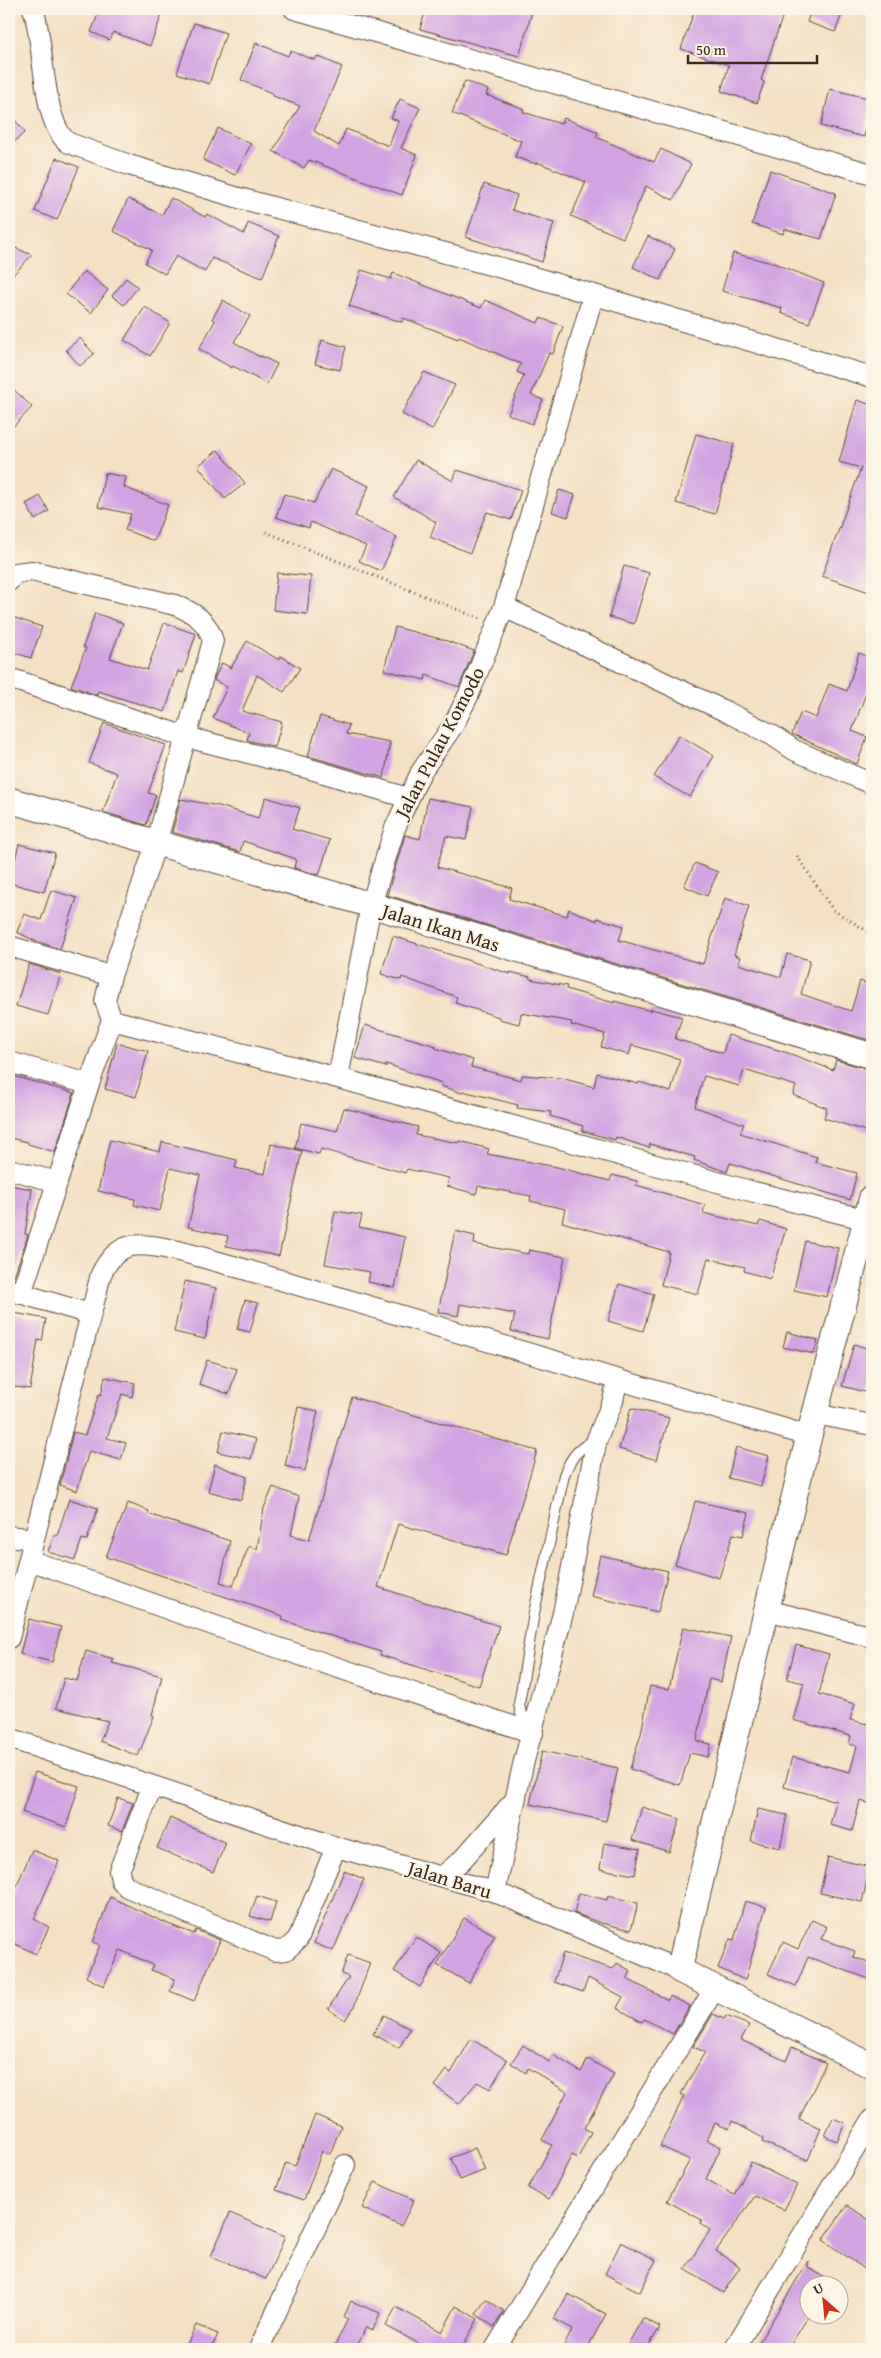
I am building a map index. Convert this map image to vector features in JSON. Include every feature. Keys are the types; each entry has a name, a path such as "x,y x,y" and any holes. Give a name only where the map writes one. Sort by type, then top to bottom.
{"street":[{"path":"33,9 52,114 62,138 69,143 129,165 230,196 520,273 872,377"},
{"path":"294,9 872,174"},
{"name":"Jalan Pulau Komodo","path":"338,1078 371,905 395,828 421,772 454,724 501,616 594,296"},
{"path":"9,581 15,573 32,570 175,605 189,610 201,619 210,631 213,641 156,844 111,976 105,1002 112,1020 57,1182 15,1292 90,1314"},
{"path":"501,616 729,713 772,735 794,750 872,784"},
{"path":"9,678 186,736 307,768 408,798"},
{"name":"Jalan Ikan Mas","path":"9,800 371,905 872,1056"},
{"path":"9,946 111,976"},
{"path":"112,1020 338,1078 745,1190 870,1213 812,1425 679,1970"},
{"path":"9,1062 89,1084"},
{"path":"9,1169 57,1182"},
{"path":"9,1638 101,1274 106,1264 118,1251 130,1246 151,1246 240,1268 617,1381 812,1425 872,1425"},
{"path":"495,1892 514,1800 563,1613 597,1439 613,1401 617,1381"},
{"path":"9,1536 33,1539"},
{"path":"29,1560 261,1642 533,1733"},
{"path":"767,1610 872,1638"},
{"name":"Jalan Baru","path":"9,1738 336,1847 495,1892 679,1970 872,2066"},
{"path":"152,1787 120,1871 121,1880 127,1887 275,1951 286,1950 298,1939 336,1847"},
{"path":"443,1876 462,1860 514,1800"},
{"path":"494,2349 715,1988"},
{"path":"734,2349 872,2120"},
{"path":"259,2349 345,2165"}],"lane":[{"path":"533,1733 521,1714 519,1704 534,1612 564,1475 569,1462 579,1448 597,1439"}],"path":[{"path":"266,532 501,616"},
{"path":"797,856 833,910 872,934"}],"building":[{"path":"100,9 164,9 150,46 113,32 110,40 91,32"},
{"path":"426,9 533,9 519,56 420,29"},
{"path":"695,9 785,9 761,80 764,82 757,103 721,91 729,65 681,49"},
{"path":"812,9 844,9 835,32 807,22"},
{"path":"194,23 226,33 209,84 177,73"},
{"path":"256,43 288,56 290,51 315,60 317,56 342,67 314,131 339,146 346,129 389,146 398,121 391,118 400,99 420,108 401,148 417,155 402,195 309,160 304,168 273,151 300,106 273,96 274,94 241,80"},
{"path":"465,81 488,90 486,95 524,109 523,112 561,124 564,118 598,132 596,137 654,162 661,149 691,164 673,200 646,186 623,238 571,216 586,182 537,162 536,164 515,157 521,141 452,113"},
{"path":"830,89 872,99 864,137 821,126"},
{"path":"9,113 25,132 9,147"},
{"path":"218,128 251,144 235,175 203,160"},
{"path":"56,158 79,167 57,220 35,211"},
{"path":"770,170 836,193 821,239 785,229 783,234 752,224"},
{"path":"484,184 517,195 512,210 554,223 542,262 466,237"},
{"path":"171,198 205,217 207,214 244,234 248,223 279,236 262,278 212,258 205,272 176,256 165,274 145,263 152,250 113,231 128,199 162,215"},
{"path":"648,236 675,249 660,280 633,267"},
{"path":"13,247 32,255 9,279 9,257"},
{"path":"733,253 776,264 824,283 809,323 781,313 782,308 722,291"},
{"path":"361,270 391,279 393,273 481,308 485,300 538,323 540,318 563,326 553,354 549,353 531,395 543,400 532,424 508,414 524,375 517,372 521,364 459,337 458,339 403,318 402,322 349,306"},
{"path":"84,271 108,290 91,313 66,294"},
{"path":"126,278 138,287 124,305 112,296"},
{"path":"223,300 250,316 234,342 260,357 277,364 267,384 233,366 232,368 199,349 215,321 212,319"},
{"path":"145,307 170,323 150,356 124,340"},
{"path":"80,338 94,354 80,366 66,350"},
{"path":"322,340 346,347 340,370 315,364"},
{"path":"424,372 455,385 432,430 402,414"},
{"path":"9,385 32,407 9,431"},
{"path":"857,400 872,405 872,593 822,576 861,468 839,462"},
{"path":"696,434 734,444 715,514 676,503"},
{"path":"218,450 245,483 225,499 198,466"},
{"path":"416,460 453,481 457,470 521,490 511,520 487,512 470,553 430,537 436,522 394,497"},
{"path":"331,469 369,486 355,516 397,537 381,571 359,561 366,546 311,522 309,528 276,517 284,494 314,503"},
{"path":"105,473 126,477 124,487 168,505 154,541 125,530 131,514 98,507"},
{"path":"559,490 575,495 568,517 552,512"},
{"path":"40,496 49,511 35,520 26,504"},
{"path":"624,566 649,573 634,624 609,617"},
{"path":"277,573 311,576 307,614 273,610"},
{"path":"95,613 123,623 110,658 147,670 164,623 196,634 183,673 178,671 165,712 98,691 97,695 71,686 86,648 83,647"},
{"path":"9,616 42,627 31,658 9,651"},
{"path":"395,627 444,640 474,651 459,687 426,675 425,680 384,670"},
{"path":"247,641 279,660 281,656 300,668 284,692 257,675 242,711 282,722 275,747 247,740 249,733 213,718 227,687 214,680 215,677 222,663 231,668"},
{"path":"859,653 872,658 872,677 852,731 867,737 857,764 792,734 801,712 816,718 829,684 847,691"},
{"path":"320,716 349,725 346,734 390,742 384,778 308,756"},
{"path":"104,723 166,745 148,793 156,795 146,825 103,812 117,773 89,763"},
{"path":"679,735 714,756 690,797 654,777"},
{"path":"266,797 300,808 292,829 330,840 319,875 294,868 296,859 243,841 240,852 172,832 181,799 219,806 258,818"},
{"path":"428,798 473,807 466,840 446,836 437,867 512,888 509,899 567,916 569,909 597,921 597,918 624,926 619,940 703,964 725,898 749,906 734,955 740,957 738,964 781,977 787,954 810,960 801,994 851,1011 860,981 872,985 872,1041 387,895 405,835 420,839"},
{"path":"19,844 55,853 44,892 9,883"},
{"path":"695,863 718,872 707,896 684,886"},
{"path":"51,890 77,898 60,949 35,941 17,932 24,914 41,920"},
{"path":"393,936 510,974 510,972 530,977 530,979 567,986 566,989 614,1003 614,1001 682,1017 675,1039 723,1053 728,1035 788,1053 833,1070 836,1060 872,1070 872,1133 824,1118 827,1108 793,1095 796,1086 744,1070 739,1086 704,1076 695,1107 744,1124 740,1133 817,1157 815,1162 857,1173 850,1200 730,1163 727,1172 694,1160 695,1157 650,1144 649,1148 616,1137 615,1140 582,1131 583,1126 550,1116 551,1112 517,1108 518,1105 463,1091 462,1093 441,1086 442,1083 386,1064 386,1067 355,1058 365,1025 436,1046 435,1048 473,1060 471,1067 521,1080 522,1075 561,1078 594,1087 597,1073 638,1084 639,1082 671,1092 680,1059 632,1045 629,1055 601,1047 605,1034 571,1025 572,1022 521,1013 519,1024 499,1019 499,1017 455,1003 457,997 402,977 401,980 381,974"},
{"path":"29,964 61,974 48,1015 16,1006"},
{"path":"117,1043 148,1051 136,1097 105,1089"},
{"path":"9,1075 74,1093 55,1152 28,1144 28,1142 9,1138"},
{"path":"344,1108 418,1127 416,1135 459,1143 460,1141 489,1149 487,1154 557,1167 610,1181 612,1175 637,1181 636,1185 705,1205 703,1213 758,1226 760,1221 786,1229 770,1279 744,1271 745,1267 708,1258 698,1294 661,1285 669,1252 562,1222 565,1209 530,1201 531,1196 478,1186 476,1194 447,1186 449,1178 407,1169 405,1173 321,1149 319,1154 295,1148 301,1123 337,1131"},
{"path":"110,1140 160,1152 162,1142 237,1160 235,1168 265,1174 271,1144 302,1151 279,1256 226,1246 228,1236 188,1227 200,1175 170,1168 160,1211 134,1205 135,1199 98,1191"},
{"path":"9,1185 32,1189 25,1234 28,1235 13,1279 9,1278"},
{"path":"335,1211 362,1215 359,1227 405,1237 395,1288 368,1282 370,1272 325,1264"},
{"path":"455,1231 475,1236 474,1244 528,1254 529,1250 565,1257 548,1339 511,1331 515,1314 460,1304 458,1316 438,1312"},
{"path":"805,1241 838,1248 827,1297 794,1290"},
{"path":"185,1281 216,1288 205,1339 174,1332"},
{"path":"619,1284 654,1294 643,1331 608,1321"},
{"path":"245,1300 258,1303 250,1332 237,1329"},
{"path":"9,1312 46,1319 42,1341 38,1340 30,1389 9,1386"},
{"path":"787,1332 818,1340 814,1354 783,1347"},
{"path":"854,1344 872,1350 872,1380 869,1393 842,1386"},
{"path":"207,1360 237,1369 229,1394 199,1384"},
{"path":"105,1377 135,1383 132,1397 122,1394 107,1438 126,1443 121,1460 89,1451 77,1491 60,1485 73,1432 85,1435 99,1394 101,1395"},
{"path":"352,1397 537,1451 506,1555 398,1524 378,1587 499,1626 479,1686 380,1655 381,1652 282,1620 283,1616 106,1557 128,1503 149,1511 148,1514 230,1541 220,1582 233,1586 249,1546 257,1549 264,1508 273,1487 299,1497 291,1535 309,1540"},
{"path":"298,1407 318,1411 305,1471 285,1466"},
{"path":"631,1408 669,1418 657,1460 619,1449"},
{"path":"223,1431 256,1439 251,1459 218,1452"},
{"path":"736,1447 769,1456 761,1486 728,1478"},
{"path":"215,1464 247,1477 241,1500 208,1491"},
{"path":"69,1499 98,1508 87,1540 82,1539 75,1560 48,1552 54,1535 57,1536"},
{"path":"695,1501 749,1513 743,1536 733,1534 719,1578 675,1564 688,1530"},
{"path":"600,1555 668,1571 658,1612 591,1596"},
{"path":"29,1619 61,1627 52,1662 20,1654"},
{"path":"683,1627 731,1637 721,1682 709,1679 697,1741 711,1744 708,1757 690,1753 680,1785 630,1769 641,1734 650,1686 669,1689"},
{"path":"796,1645 829,1654 819,1694 855,1704 850,1720 872,1725 872,1804 860,1801 852,1831 830,1825 836,1801 784,1787 792,1757 850,1772 857,1746 849,1744 851,1736 793,1720 804,1683 787,1679"},
{"path":"86,1651 114,1659 112,1663 162,1676 152,1715 154,1716 138,1756 100,1741 108,1721 56,1708 64,1678 77,1681"},
{"path":"542,1751 618,1768 606,1821 530,1804"},
{"path":"35,1772 79,1786 66,1827 22,1812"},
{"path":"118,1798 133,1803 122,1831 108,1826"},
{"path":"642,1807 680,1819 669,1852 632,1840"},
{"path":"758,1809 787,1815 780,1848 751,1841"},
{"path":"170,1818 226,1843 213,1872 157,1848"},
{"path":"604,1843 640,1849 635,1875 600,1869"},
{"path":"32,1850 59,1861 34,1919 49,1927 36,1954 9,1941 9,1904"},
{"path":"828,1857 870,1867 862,1902 820,1893"},
{"path":"344,1871 364,1879 333,1951 314,1943"},
{"path":"579,1893 607,1900 608,1896 638,1903 631,1930 601,1923 574,1913"},
{"path":"257,1896 276,1902 270,1922 250,1916"},
{"path":"110,1897 168,1924 194,1934 196,1930 220,1940 194,2001 170,1991 175,1979 151,1970 153,1965 120,1950 104,1986 86,1977 100,1945 93,1942"},
{"path":"745,1901 766,1907 745,1980 718,1968 730,1939 734,1940"},
{"path":"464,1918 495,1935 469,1983 437,1965"},
{"path":"812,1920 827,1927 821,1939 855,1951 853,1957 872,1963 872,1980 808,1957 796,1986 768,1974 783,1942 798,1949"},
{"path":"416,1937 441,1953 420,1987 394,1971"},
{"path":"563,1953 613,1969 617,1963 631,1971 627,1979 668,2000 670,1996 690,2006 673,2034 644,2019 642,2022 617,2008 623,1997 588,1978 583,1992 554,1982"},
{"path":"348,1955 370,1963 354,2007 345,2020 328,2009 349,1977 341,1974"},
{"path":"713,2014 724,2019 726,2016 749,2025 741,2040 786,2061 792,2047 826,2063 799,2119 821,2128 808,2160 762,2142 763,2138 732,2121 729,2129 715,2123 707,2140 721,2147 706,2179 734,2195 751,2162 797,2185 784,2210 755,2196 716,2251 740,2267 723,2293 685,2269 710,2230 700,2223 702,2220 667,2201 690,2160 660,2146 684,2096 681,2094 705,2052 693,2047"},
{"path":"384,2015 410,2029 399,2048 373,2034"},
{"path":"471,2039 507,2060 490,2089 477,2082 459,2104 435,2086 447,2070 451,2073"},
{"path":"523,2045 549,2062 553,2055 581,2072 588,2059 614,2074 584,2128 591,2132 578,2158 572,2155 549,2199 528,2188 552,2145 542,2140 567,2092 528,2068 526,2073 511,2063"},
{"path":"315,2115 341,2126 330,2154 322,2151 304,2200 276,2190 286,2163 295,2166"},
{"path":"833,2118 845,2123 837,2141 825,2136"},
{"path":"475,2148 485,2170 460,2180 451,2158"},
{"path":"375,2182 414,2200 401,2226 362,2208"},
{"path":"847,2205 872,2222 872,2274 823,2240"},
{"path":"230,2213 285,2237 266,2279 211,2256"},
{"path":"621,2242 656,2260 640,2292 605,2274"},
{"path":"808,2261 808,2267 822,2276 799,2276"},
{"path":"798,2278 798,2326 802,2326 788,2349 755,2349"},
{"path":"568,2294 606,2314 587,2349 562,2349 573,2329 554,2319"},
{"path":"486,2299 504,2311 494,2327 476,2314"},
{"path":"351,2301 380,2313 373,2330 366,2327 356,2349 333,2349 348,2319 344,2317"},
{"path":"456,2306 478,2319 461,2349 429,2349 386,2326 396,2307 442,2332"},
{"path":"643,2318 660,2327 647,2349 637,2349 628,2344"},
{"path":"196,2325 218,2334 211,2349 185,2349"}]}
